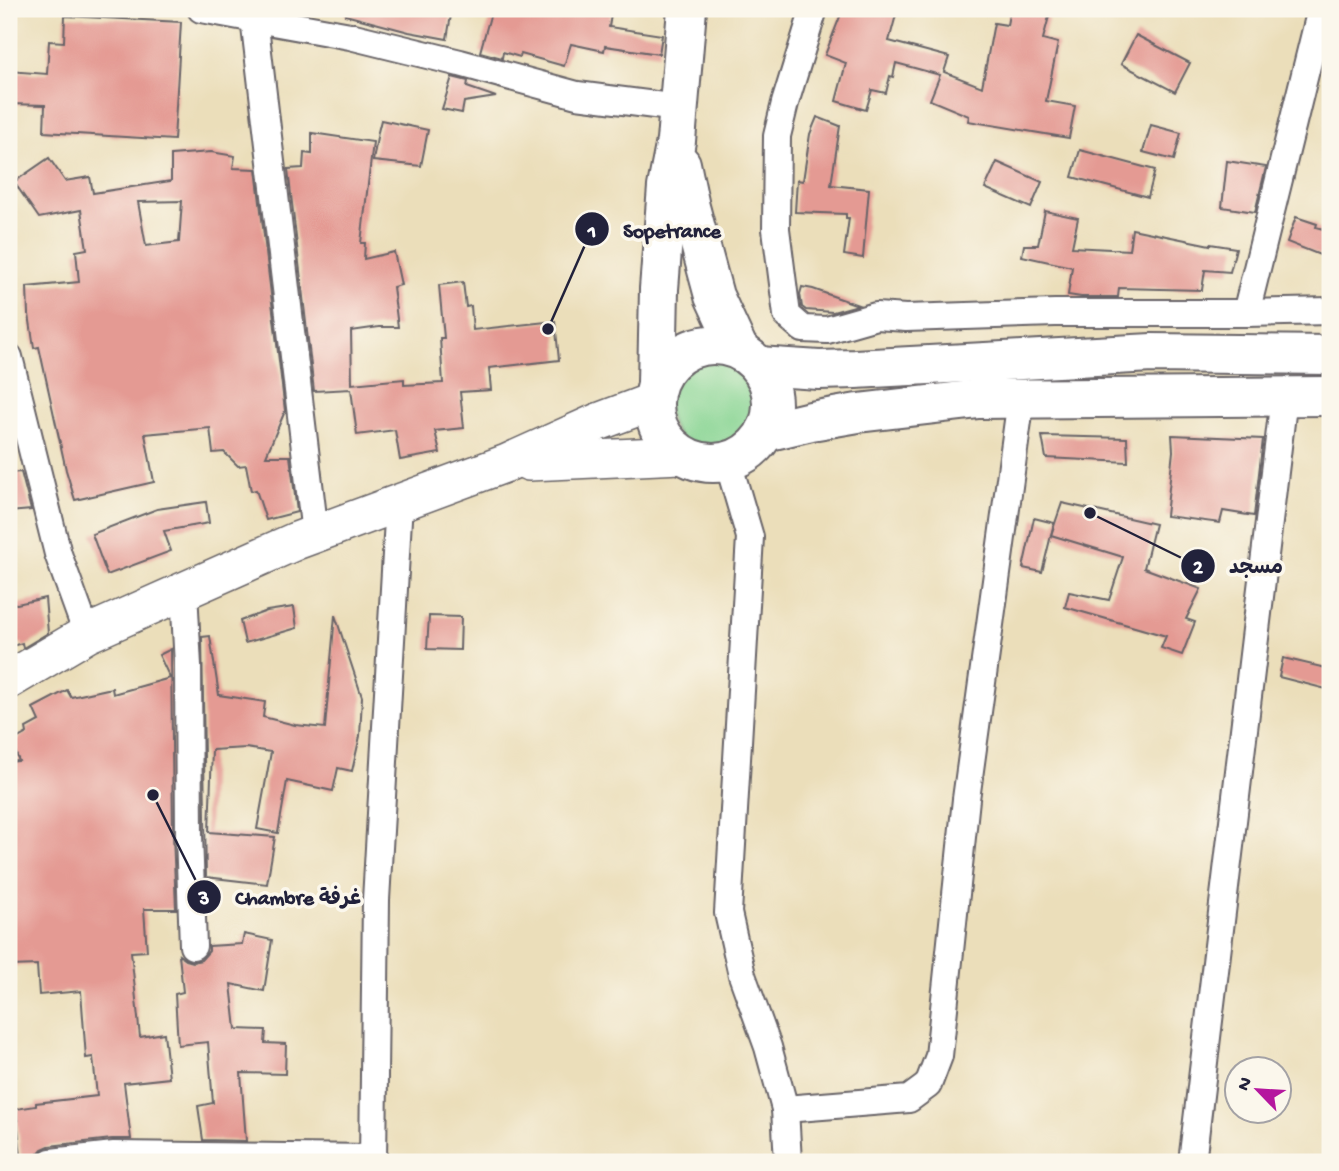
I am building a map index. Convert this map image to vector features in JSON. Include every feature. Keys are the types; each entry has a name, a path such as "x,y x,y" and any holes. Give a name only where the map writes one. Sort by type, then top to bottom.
{"highway":[{"path":"677,124 690,207 714,296 749,358 768,381 772,398 771,415 765,432 755,445 743,455 712,464 681,455 660,431 655,416 659,289 667,187 677,124 687,9"},
{"path":"655,392 667,366 682,353 701,346 720,345 749,358 819,370 1152,353 1330,355"},
{"path":"765,432 858,413 979,399 1330,396"}],"main road":[{"path":"9,680 87,634 315,534 506,463 598,422 655,392"},
{"path":"506,463 681,455"}],"street":[{"path":"201,9 350,36 460,63 677,124"},
{"path":"814,9 785,103 778,136 776,229 786,316 803,329 827,330 876,316 906,318 1055,313 1330,311"},
{"path":"1246,313 1321,9"},
{"path":"254,19 315,534"},
{"path":"9,357 58,554 87,634"},
{"path":"1192,1162 1284,397"},
{"path":"785,1109 909,1099 928,1085 939,1055 966,799 1021,398"},
{"path":"728,461 750,537 728,913 742,975 768,1047 785,1109 788,1162"},
{"path":"51,1162 114,1155 373,1160 376,900 399,502"},
{"path":"184,591 188,666 188,835 193,946"}],"green space":[{"path":"715,359 733,363 748,373 758,388 762,406 758,424 748,439 733,449 715,453 697,449 682,439 672,424 668,406 672,388 682,373 697,363"}],"building":[{"path":"346,9 452,9 447,39 345,15"},
{"path":"492,9 612,9 609,27 662,35 659,54 605,46 604,51 571,44 564,66 521,54 520,57 503,52 502,58 480,52"},
{"path":"843,9 872,9 896,15 889,41 949,57 944,72 982,87 994,23 1007,25 1010,9 1051,9 1043,39 1058,43 1046,101 1075,106 1069,138 968,121 969,116 930,100 940,75 896,63 886,93 872,90 866,110 836,101 846,63 825,55"},
{"path":"65,16 181,22 174,140 44,132 45,105 9,104 9,71 47,74 49,41 64,42"},
{"path":"1136,35 1190,63 1175,92 1121,64"},
{"path":"452,77 468,81 467,87 496,97 464,102 462,113 442,109"},
{"path":"817,117 840,126 831,185 869,189 863,258 844,255 849,218 846,218 846,214 795,212 797,180 803,181 810,134"},
{"path":"381,120 428,130 421,166 373,161"},
{"path":"1151,125 1181,133 1174,160 1143,152"},
{"path":"312,133 373,142 361,243 365,243 364,259 394,252 401,285 393,287 398,327 351,331 352,384 404,379 404,385 443,383 440,338 444,338 439,285 463,282 466,307 471,306 473,330 555,321 559,360 489,368 491,390 460,392 464,428 435,431 440,453 400,460 395,430 357,435 351,389 314,391 288,169 303,168 304,153 312,154"},
{"path":"1080,150 1155,170 1148,197 1072,177"},
{"path":"211,152 235,156 233,168 256,169 285,411 266,456 290,456 297,512 266,520 256,490 251,491 246,465 238,466 224,452 213,453 210,428 145,434 154,482 75,500 39,347 34,348 27,287 79,282 76,251 87,249 81,210 39,218 14,182 49,158 65,181 90,177 93,193 171,181 171,155","holes":["182,201 179,242 146,246 138,202"]},
{"path":"1227,161 1266,167 1255,212 1222,207"},
{"path":"997,162 1042,182 1031,208 985,188"},
{"path":"1045,211 1078,218 1072,247 1129,250 1132,229 1236,248 1230,272 1205,270 1202,290 1119,288 1118,297 1068,295 1072,267 1022,256 1024,245 1038,245"},
{"path":"1296,217 1330,231 1330,259 1287,242"},
{"path":"802,287 858,305 833,312 806,310 802,307"},
{"path":"1172,435 1263,439 1254,516 1223,511 1220,523 1166,516 1173,451"},
{"path":"1042,436 1127,438 1128,462 1046,458"},
{"path":"21,472 31,510 9,512 9,473"},
{"path":"206,502 209,523 164,531 171,551 107,575 92,534 157,509"},
{"path":"1062,503 1155,524 1144,568 1201,589 1186,619 1195,622 1182,655 1161,648 1166,636 1065,607 1069,592 1109,600 1123,557 1051,535"},
{"path":"1034,518 1054,523 1042,572 1023,568"},
{"path":"45,598 48,633 23,648 22,643 9,647 9,603"},
{"path":"294,607 297,628 245,643 240,621 267,611"},
{"path":"335,615 362,697 360,736 352,771 338,768 333,791 287,781 278,833 257,829 271,752 246,748 212,750 209,832 275,837 267,884 206,877 202,637 210,636 219,695 265,702 263,717 295,725 325,728"},
{"path":"429,616 461,617 460,650 427,649"},
{"path":"171,649 176,909 144,909 147,951 131,952 140,1037 164,1033 169,1078 124,1083 131,1139 49,1146 37,1155 21,1157 16,1109 36,1106 36,1103 97,1096 93,1057 86,1058 81,991 39,995 37,965 11,966 9,762 19,761 11,742 27,733 26,728 39,721 33,708 67,690 71,697 112,688 113,694 170,678 159,655"},
{"path":"1283,658 1330,669 1330,690 1279,677"},
{"path":"244,934 272,940 264,991 231,984 236,1029 266,1030 265,1043 286,1044 285,1074 241,1073 246,1141 203,1140 198,1106 213,1103 208,1042 178,1045 175,994 183,992 179,955 193,962 201,960 209,951 209,946 242,944"}],"place":[{"name":"Sopetrance","path":"548,329"},
{"name":"مسجد","path":"1090,513"},
{"name":"Chambre غرفة","path":"153,795"}]}
